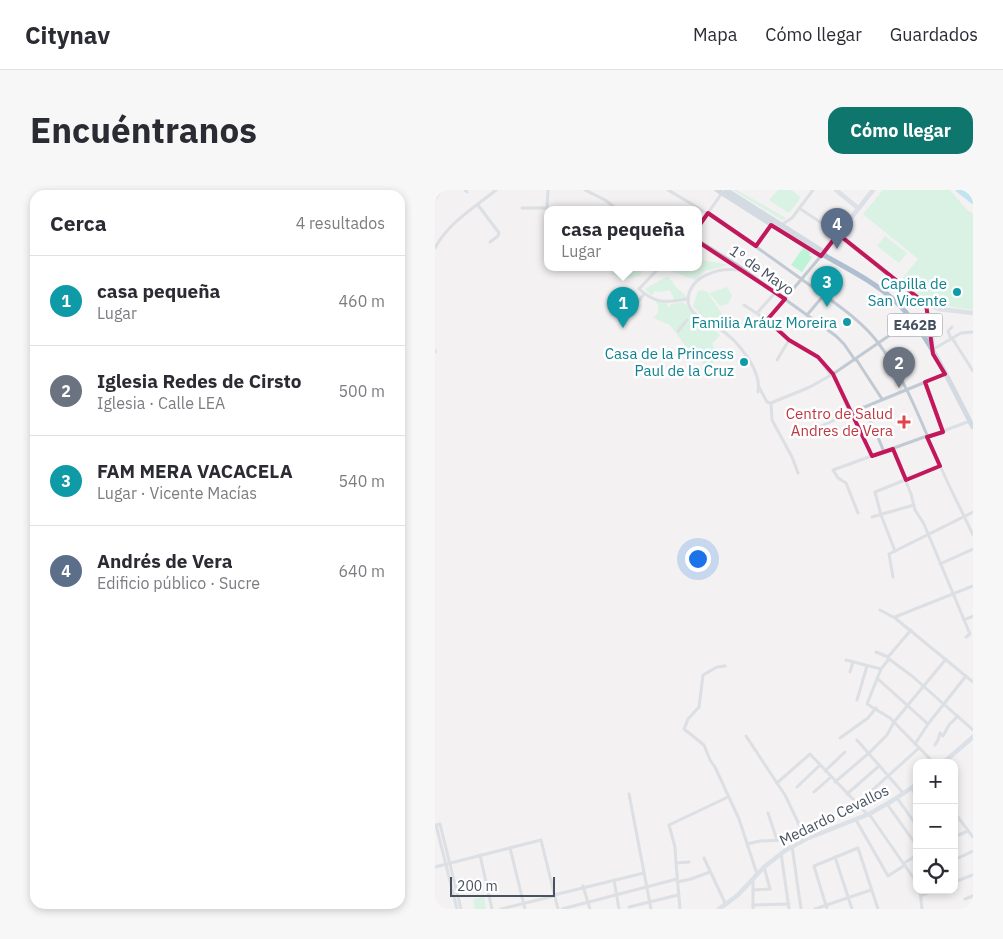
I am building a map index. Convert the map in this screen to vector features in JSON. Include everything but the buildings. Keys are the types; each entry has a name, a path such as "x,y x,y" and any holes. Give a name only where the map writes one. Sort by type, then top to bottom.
{"main road":[{"name":"E462B","path":"722,191 771,225 822,254"},
{"name":"E462B","path":"722,191 782,225 822,254 892,298 912,320 933,350 973,427"}],"street":[{"path":"435,199 441,190"},
{"path":"435,248 437,240 497,190"},
{"path":"547,206 548,190"},
{"path":"585,190 613,206"},
{"path":"667,190 696,206"},
{"path":"755,246 771,225 782,225 792,218 813,190"},
{"path":"836,190 858,208"},
{"path":"767,320 802,280 873,190"},
{"path":"702,221 722,191"},
{"path":"478,204 499,233 491,242"},
{"path":"522,208 544,208"},
{"path":"799,208 838,234 926,304 939,309 973,313"},
{"path":"702,210 859,322 878,343 907,389 940,466 973,535"},
{"path":"792,218 791,231 795,240"},
{"name":"1º de Mayo","path":"702,243 746,271 842,341 882,399"},
{"path":"746,271 726,270 701,277 692,287 688,299 689,306 695,314 721,330 751,361 758,377 759,392"},
{"path":"656,271 639,290 654,300 662,302 668,303 688,299"},
{"path":"757,313 775,293"},
{"path":"626,318 644,294"},
{"path":"807,315 823,295"},
{"path":"926,304 933,338 933,350"},
{"path":"744,305 767,320 789,340 818,357 832,374 872,456"},
{"path":"678,331 687,320"},
{"path":"771,403 810,387 912,320"},
{"path":"952,327 948,331 973,371"},
{"path":"933,350 961,333 973,332"},
{"path":"777,360 789,340"},
{"path":"808,432 851,412 945,374"},
{"path":"925,382 943,432"},
{"path":"759,386 767,402 771,403"},
{"path":"771,403 772,420 798,473"},
{"path":"863,407 884,452"},
{"path":"858,513 846,483 838,478 833,470 970,421"},
{"path":"893,449 914,505 965,620 970,634 966,637"},
{"path":"895,551 881,515 875,492 940,466"},
{"path":"871,517 914,505"},
{"path":"893,577 889,554 973,512"},
{"path":"940,564 973,549"},
{"path":"895,618 973,586"},
{"path":"880,610 911,630 973,682"},
{"path":"965,620 973,616"},
{"path":"911,630 881,669 867,704 876,708 894,722 930,759"},
{"path":"876,652 889,658 924,686 973,730"},
{"path":"835,782 869,753 890,731 894,722 907,705 946,659"},
{"path":"846,660 881,669"},
{"path":"850,672 853,662"},
{"path":"725,666 717,667 703,675 699,707 688,719 684,729 704,745 739,819 757,874"},
{"path":"857,700 867,666"},
{"path":"915,744 928,724 966,676"},
{"path":"878,679 928,724"},
{"path":"840,738 868,718 876,708"},
{"path":"935,745 939,733 943,736 949,725 958,716"},
{"path":"745,736 785,795 806,839 760,840 747,844"},
{"path":"948,759 973,737"},
{"path":"857,740 904,794"},
{"path":"857,804 919,748"},
{"path":"825,771 845,752"},
{"path":"777,783 810,754 831,778 869,814 913,877"},
{"path":"797,787 820,765"},
{"path":"847,794 879,766"},
{"path":"814,792 831,778"},
{"name":"Medardo Cevallos","path":"719,909 753,880 764,867 792,846 869,814 911,788"},
{"path":"629,794 651,909"},
{"path":"680,909 675,847 669,825 728,797"},
{"path":"897,798 913,820"},
{"path":"887,804 913,840"},
{"path":"768,813 777,840"},
{"path":"958,817 973,837"},
{"path":"856,820 888,876 913,858"},
{"path":"447,863 440,824 436,825 459,909"},
{"path":"958,835 968,831"},
{"path":"435,867 541,840 558,909"},
{"path":"792,846 801,909"},
{"path":"510,848 525,909"},
{"path":"827,907 814,866 858,848 877,909"},
{"path":"958,858 973,851"},
{"path":"781,853 789,909"},
{"path":"480,855 492,909"},
{"path":"835,857 852,909"},
{"path":"704,858 726,905"},
{"path":"676,863 689,862"},
{"path":"753,890 770,889 764,867"},
{"path":"562,909 677,880 691,879 710,872"},
{"path":"501,909 583,886 644,873"},
{"path":"958,881 973,875"},
{"path":"614,880 619,909"},
{"path":"753,880 753,907 789,904"},
{"path":"583,886 590,909"},
{"path":"815,909 827,907 871,890"},
{"path":"922,909 921,896 925,894"},
{"path":"629,907 678,895"},
{"path":"965,899 973,896"}],"highlighted area":[{"path":"708,213 756,246 771,225 821,256 838,234 926,304 933,354 945,374 925,382 943,432 927,437 940,466 906,480 893,449 872,456 833,374 818,357 789,340 767,320 785,299 691,237"}],"green space":[{"path":"733,190 737,190 786,218 782,220"},
{"path":"778,190 792,190 800,197 789,213 769,200"},
{"path":"883,190 950,190 968,211 973,213 973,310 932,304 924,300 901,280 918,259 863,214"},
{"path":"885,236 907,253 899,263 877,246"},
{"path":"803,248 811,253 809,255 812,257 802,272 791,265"},
{"path":"702,260 728,265 705,271 696,280 671,271 702,271"},
{"path":"613,271 642,271 640,276 624,279 611,274"},
{"path":"668,276 687,297 676,302 670,290 655,291 652,296 645,289"},
{"path":"727,287 732,296 728,304 720,306 709,293"},
{"path":"698,291 707,292 725,318 721,323 712,322 705,318 693,306"},
{"path":"665,300 669,308 671,304 683,302 720,335 712,344 718,355 709,369 690,352 670,325 653,318 659,310 656,301"},
{"path":"484,897 486,909 475,909 473,899"}],"waterway":[{"path":"959,190 973,201"}],"place":[{"name":"Andrés de Vera","path":"837,249"},
{"name":"Capilla de San Vicente","path":"957,292"},
{"name":"FAM MERA VACACELA","path":"827,307"},
{"name":"Familia Aráuz Moreira","path":"847,322"},
{"name":"casa pequeña","path":"623,328"},
{"name":"Casa de la Princess Paul de la Cruz","path":"744,362"},
{"name":"Iglesia Redes de Cirsto","path":"899,388"},
{"name":"Centro de Salud Andres de Vera","path":"904,422"}]}
